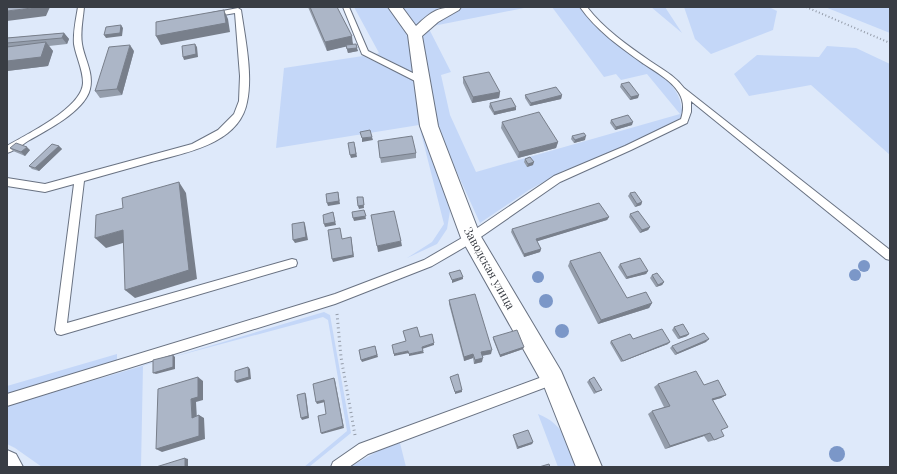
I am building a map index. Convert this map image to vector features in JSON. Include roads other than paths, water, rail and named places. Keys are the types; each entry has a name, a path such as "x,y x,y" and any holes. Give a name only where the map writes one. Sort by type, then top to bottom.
{"street":[{"path":"395,7 415,35 427,22 439,13 454,7"},
{"name":"Заводская улица","path":"415,35 430,126 471,238 553,379 589,467"},
{"path":"7,463 10,467"}],"lane":[{"path":"7,150 65,114 83,98 87,82 78,42 81,7"},
{"path":"346,7 365,52 422,81"},
{"path":"583,7 604,31 660,71 679,88 890,256"},
{"path":"7,182 45,188 79,180 194,147 212,140 231,124 242,108 245,91 238,10 207,16"},
{"path":"7,400 335,299 428,263 471,238 556,179 628,148 684,121 688,113 687,104 679,88"},
{"path":"79,180 61,330 292,263"},
{"path":"338,467 364,449 553,379"}]}
